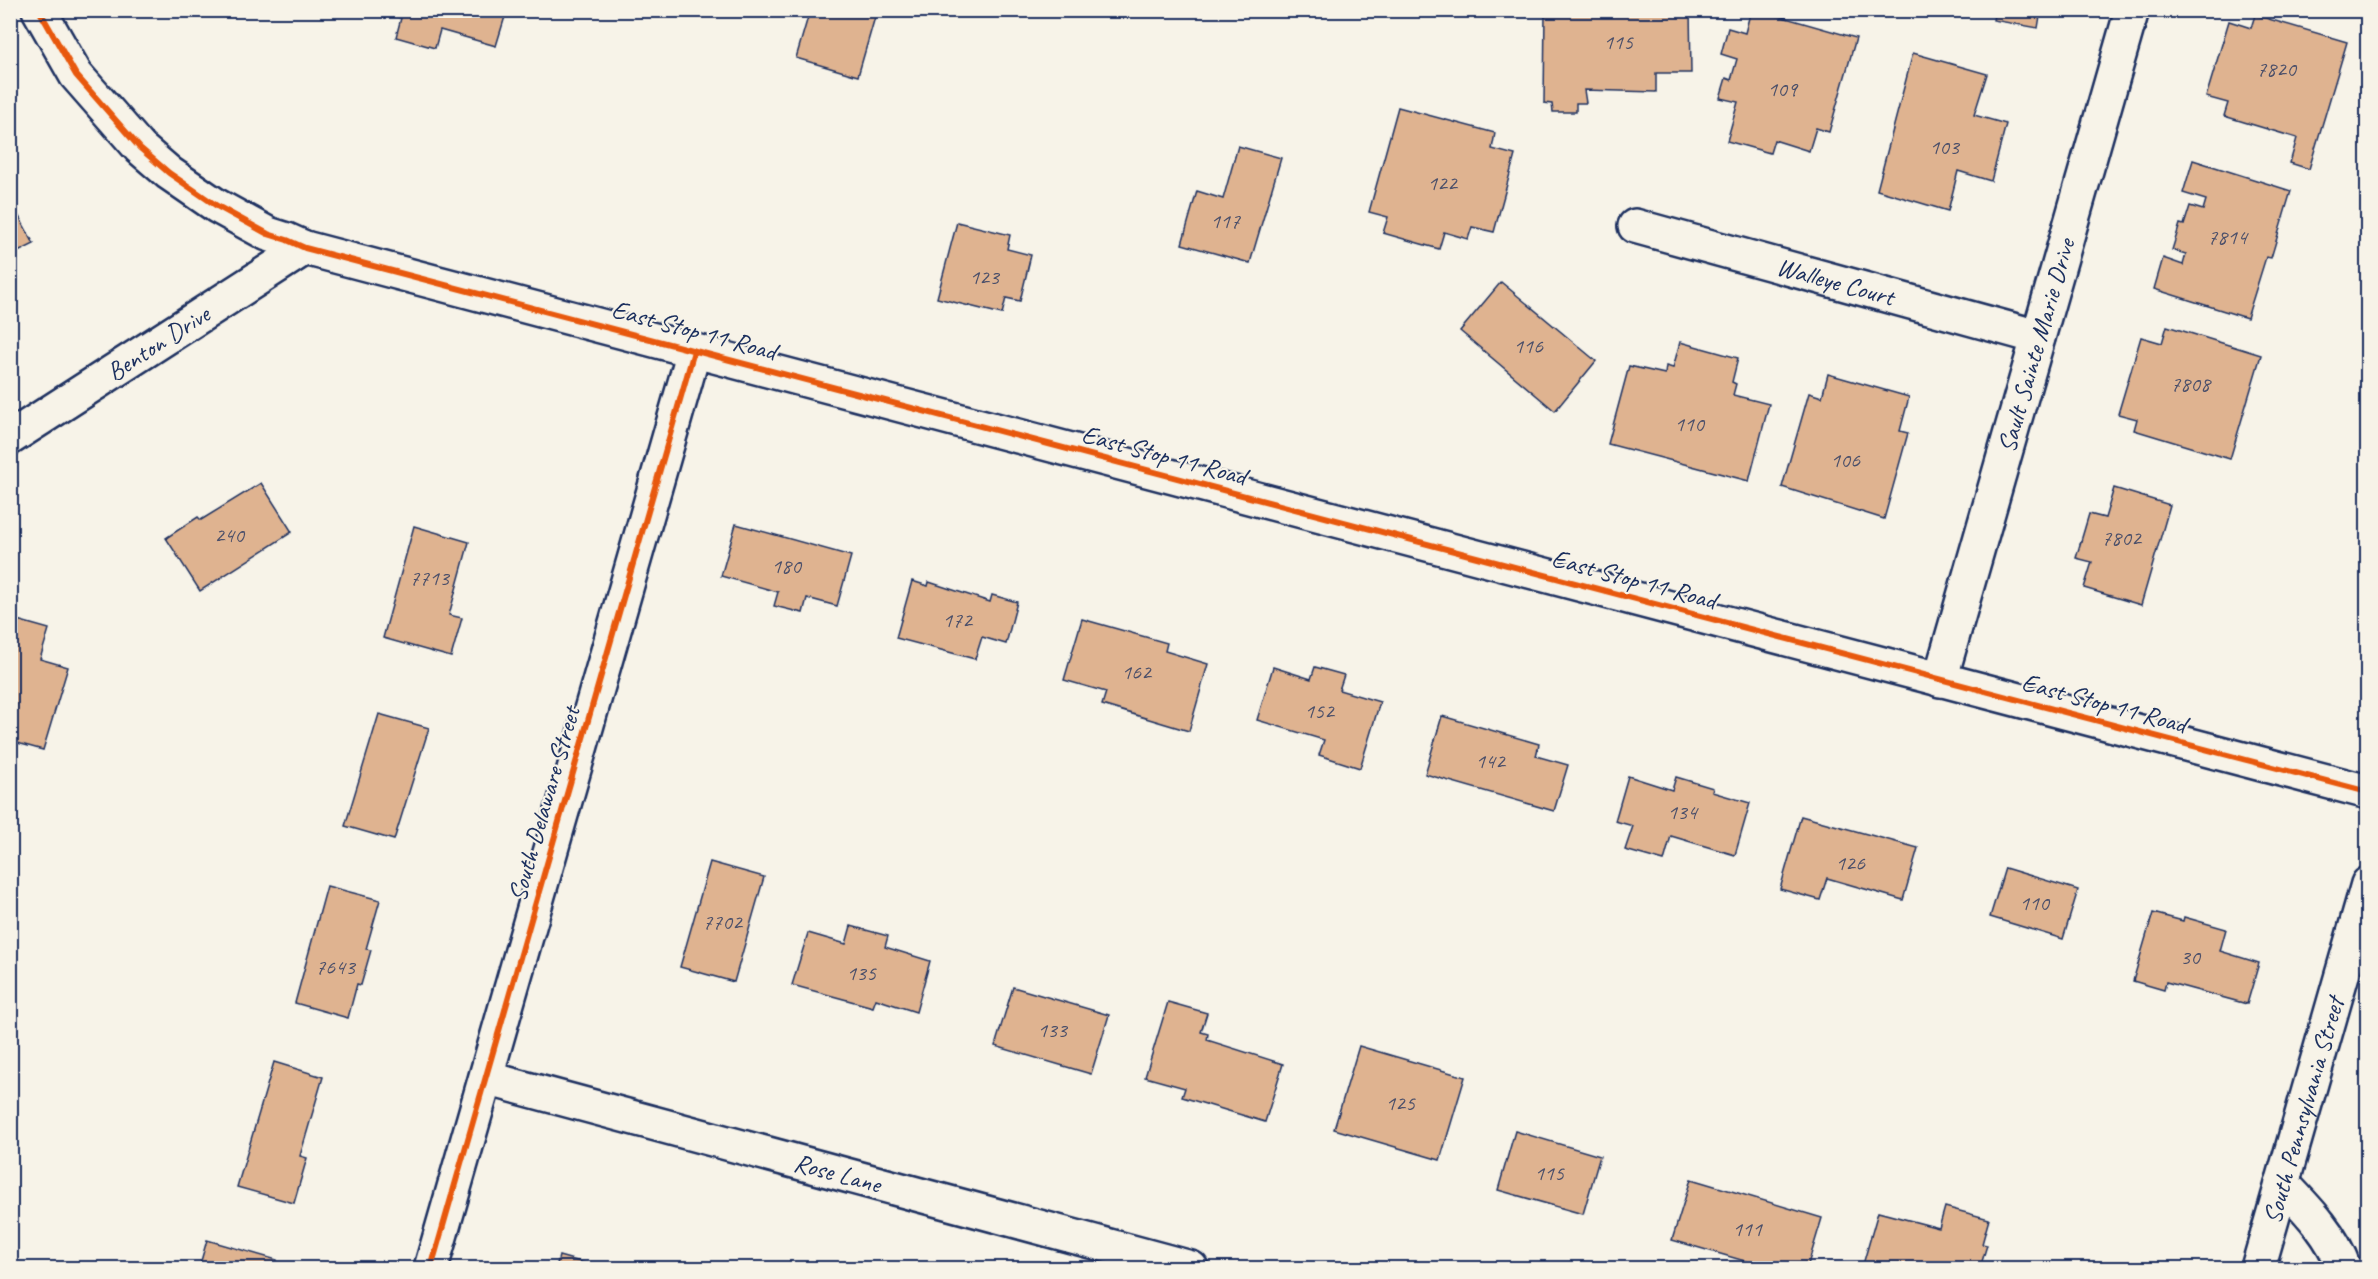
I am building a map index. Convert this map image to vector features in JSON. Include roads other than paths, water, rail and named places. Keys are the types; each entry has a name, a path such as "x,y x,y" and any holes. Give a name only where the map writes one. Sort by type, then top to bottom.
{"street":[{"name":"East Stop 11 Road","path":"39,10 76,75 140,148 169,173 217,206 268,234 304,248 2367,792"},
{"name":"Sault Sainte Marie Drive","path":"1940,680 2132,10"},
{"name":"Walleye Court","path":"1635,226 2038,337"},
{"name":"Benton Drive","path":"10,438 304,248"},
{"name":"South Delaware Street","path":"431,1269 694,351"},
{"name":"South Pennsylvania Street","path":"2258,1269 2367,884"},
{"name":"Rose Lane","path":"486,1078 1191,1269"},
{"path":"2282,1183 2316,1218 2337,1247 2344,1269"}]}
